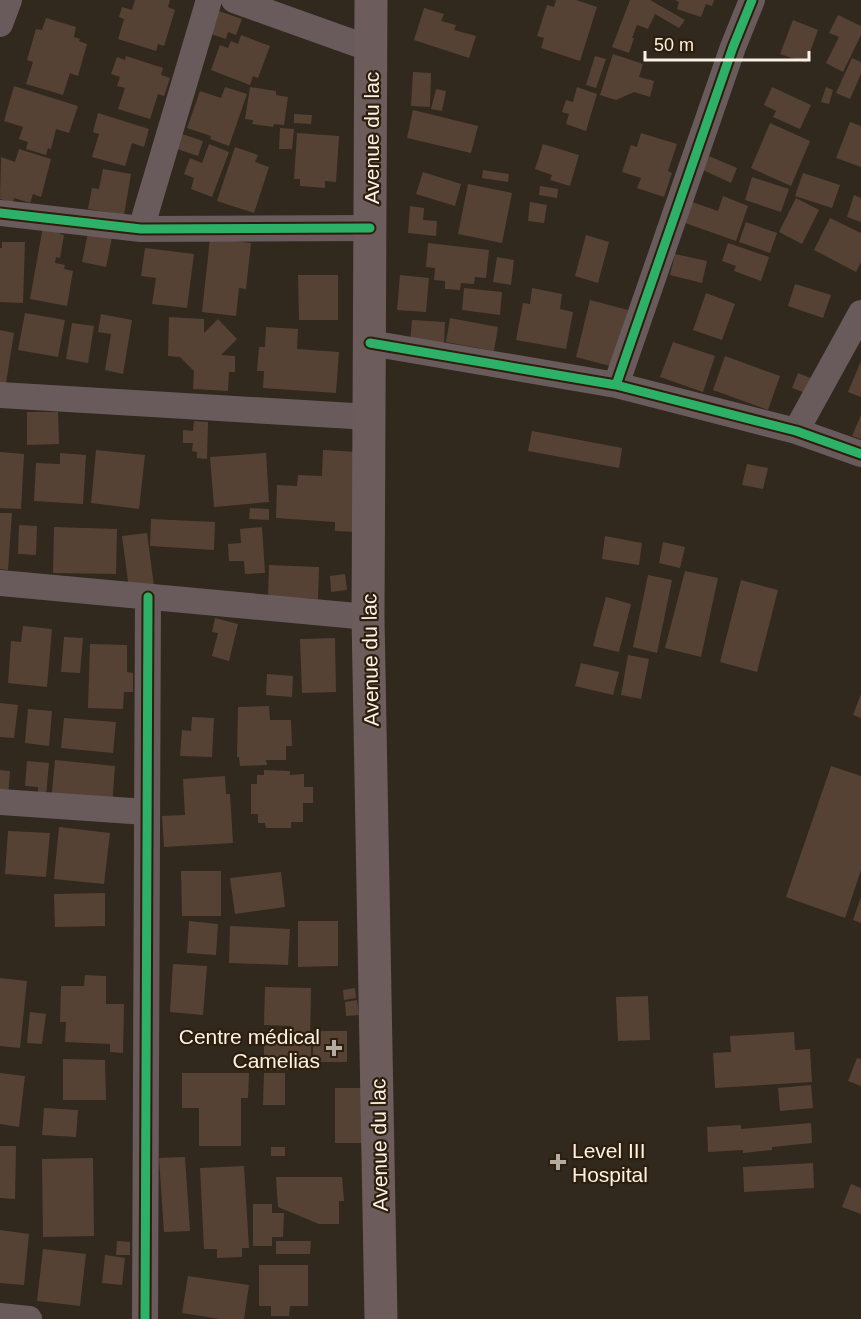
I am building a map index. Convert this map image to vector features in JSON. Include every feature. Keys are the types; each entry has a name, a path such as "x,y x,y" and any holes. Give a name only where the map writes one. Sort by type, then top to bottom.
{"main road":[{"name":"Avenue du lac","path":"371,0 369,617 381,1319"}],"street":[{"path":"0,24 9,0"},
{"path":"141,229 209,0"},
{"path":"234,0 371,49"},
{"path":"616,385 733,47 752,0"},
{"path":"0,213 141,229 370,228"},
{"path":"796,430 861,313"},
{"path":"370,343 616,385 796,430 861,454"},
{"path":"0,395 370,417"},
{"path":"0,583 369,617"},
{"path":"145,1319 148,597"},
{"path":"0,802 146,812"},
{"path":"0,1316 29,1319"}],"building":[{"path":"135,0 170,0 168,7 175,10 164,46 158,44 156,51 118,39 124,19 119,17 122,7 132,10"},
{"path":"556,0 576,0 597,7 580,61 541,48 544,38 537,36 547,5 554,7"},
{"path":"630,0 650,0 685,20 679,28 655,14 648,29 637,25 629,53 612,47"},
{"path":"675,0 714,0 712,6 706,4 701,17 677,9 679,2"},
{"path":"424,8 444,14 441,21 456,25 454,30 476,36 469,58 414,40"},
{"path":"216,10 242,19 236,35 228,32 226,39 208,33"},
{"path":"838,15 861,26 861,35 843,72 826,63 839,37 829,33"},
{"path":"46,18 76,27 74,37 87,44 78,76 70,73 63,95 26,84 33,62 27,60 36,29 42,30"},
{"path":"793,20 818,30 806,63 780,54"},
{"path":"241,35 270,46 258,78 253,76 250,85 211,70 220,45 228,48 231,41 238,44"},
{"path":"613,54 643,64 639,77 654,81 650,97 634,92 616,100 600,95"},
{"path":"126,56 163,68 161,75 170,78 164,96 158,94 150,119 118,109 125,88 117,86 120,77 111,74 117,57 125,60"},
{"path":"595,56 606,59 596,88 586,85"},
{"path":"852,58 861,62 861,74 850,99 836,93"},
{"path":"413,72 431,73 430,107 411,106"},
{"path":"14,86 78,106 69,133 56,129 51,149 48,148 46,155 26,149 28,142 19,139 23,127 4,121"},
{"path":"225,87 247,94 229,146 210,139 211,136 187,128 200,91 221,98"},
{"path":"250,87 276,91 276,95 288,97 284,125 274,124 273,127 252,124 253,120 245,119"},
{"path":"577,87 597,94 586,131 566,124 569,114 562,112 566,100 573,102"},
{"path":"772,87 811,105 800,129 773,117 776,111 764,105"},
{"path":"826,87 833,90 829,104 821,102"},
{"path":"436,89 446,91 442,111 431,109"},
{"path":"413,110 478,126 471,153 407,138"},
{"path":"98,113 149,129 144,147 132,143 125,166 92,157 99,134 93,132"},
{"path":"294,114 312,115 311,124 294,123"},
{"path":"850,122 861,126 861,167 836,158"},
{"path":"770,123 810,141 791,186 751,168"},
{"path":"280,128 294,129 292,149 279,149"},
{"path":"297,133 339,136 336,182 325,181 325,188 300,186 300,179 294,179"},
{"path":"641,133 677,144 668,171 672,173 664,197 637,188 641,178 622,172 631,145 637,147"},
{"path":"182,134 203,141 198,156 177,149"},
{"path":"209,144 229,152 212,197 191,189 194,178 184,174 190,158 202,163"},
{"path":"543,144 579,155 570,186 550,180 552,175 535,169"},
{"path":"235,147 258,155 255,162 269,167 254,213 217,201"},
{"path":"19,149 51,159 41,197 33,194 30,203 14,198 13,203 0,199 1,157 15,162"},
{"path":"709,156 737,168 731,183 703,170"},
{"path":"103,169 131,174 124,215 88,209 92,188 99,189"},
{"path":"483,170 509,174 508,182 482,178"},
{"path":"423,172 461,184 455,206 416,194"},
{"path":"803,173 840,185 832,208 795,196"},
{"path":"752,177 789,189 781,212 745,200"},
{"path":"468,184 512,193 502,243 458,234"},
{"path":"540,186 558,189 557,198 539,195"},
{"path":"854,195 861,198 861,222 847,217"},
{"path":"723,196 748,206 736,241 685,223 692,202 718,211"},
{"path":"796,198 819,210 802,244 779,232"},
{"path":"530,202 547,205 544,223 528,221"},
{"path":"410,206 424,208 423,220 437,221 436,236 408,233"},
{"path":"830,218 861,233 861,262 856,272 814,250"},
{"path":"746,222 777,233 770,253 739,242"},
{"path":"90,223 114,228 106,267 82,262"},
{"path":"43,226 61,229 60,234 64,235 60,258 56,257 55,263 65,265 64,269 73,271 67,306 30,299"},
{"path":"586,235 609,242 598,283 575,276"},
{"path":"210,238 251,243 246,289 239,288 236,316 202,312"},
{"path":"2,242 25,242 23,303 0,302"},
{"path":"428,243 489,250 486,278 475,277 474,284 461,283 460,290 445,289 445,281 434,280 435,268 426,267"},
{"path":"728,243 769,257 761,281 734,271 736,266 722,261"},
{"path":"145,248 194,254 187,308 152,304 156,278 141,276"},
{"path":"675,254 707,261 702,283 670,275"},
{"path":"497,257 514,260 511,285 493,282"},
{"path":"298,275 338,275 338,320 299,320"},
{"path":"400,275 429,278 426,312 397,310"},
{"path":"795,284 831,295 823,318 788,306"},
{"path":"464,288 502,292 500,315 462,310"},
{"path":"532,288 562,294 560,309 573,312 566,349 516,340 523,303 530,304"},
{"path":"706,293 735,304 722,340 693,330"},
{"path":"590,300 628,310 614,367 576,357"},
{"path":"25,313 65,320 58,357 18,350"},
{"path":"101,314 132,320 123,374 105,370 111,334 98,332"},
{"path":"169,317 204,319 204,333 218,319 237,339 221,355 235,356 235,372 229,372 228,391 193,389 194,371 180,357 168,356"},
{"path":"450,318 498,327 494,351 446,342"},
{"path":"412,320 445,322 444,346 410,344"},
{"path":"72,323 94,326 88,363 66,359"},
{"path":"266,327 298,329 297,349 339,352 336,393 263,388 264,371 257,371 259,347 265,347"},
{"path":"0,330 14,333 5,389 0,388"},
{"path":"673,342 715,356 703,392 660,377"},
{"path":"725,356 780,376 768,410 713,390"},
{"path":"861,361 861,397 848,392"},
{"path":"798,373 813,379 808,394 792,388"},
{"path":"27,412 58,412 59,444 27,445"},
{"path":"861,415 861,439 852,436"},
{"path":"194,421 208,422 207,459 197,458 197,452 192,451 193,443 183,443 183,430 193,431"},
{"path":"532,431 622,448 619,468 528,451"},
{"path":"96,450 145,455 139,509 91,503"},
{"path":"323,450 359,452 355,532 335,531 335,522 276,518 277,485 297,486 298,475 322,476"},
{"path":"0,452 24,454 21,509 0,508"},
{"path":"60,453 86,455 83,504 34,501 36,463 60,464"},
{"path":"266,453 269,502 214,507 210,457"},
{"path":"747,464 768,468 763,489 742,485"},
{"path":"250,508 269,509 269,520 249,519"},
{"path":"0,513 12,513 8,570 0,569"},
{"path":"151,519 215,522 214,550 150,546"},
{"path":"19,525 37,526 36,555 18,554"},
{"path":"54,527 117,529 116,574 53,573"},
{"path":"262,527 265,573 245,574 244,561 229,561 228,544 241,543 240,529"},
{"path":"147,533 154,586 129,589 122,536"},
{"path":"605,536 642,543 639,565 602,559"},
{"path":"663,542 685,547 680,568 659,563"},
{"path":"269,565 319,567 318,599 268,597"},
{"path":"685,571 718,578 701,657 665,648"},
{"path":"345,574 347,590 331,592 330,576"},
{"path":"648,575 672,580 657,653 633,647"},
{"path":"741,580 778,590 757,672 720,662"},
{"path":"606,597 631,604 619,652 593,646"},
{"path":"215,618 238,624 229,661 212,656 218,633 212,632"},
{"path":"23,626 52,629 47,687 8,683 11,641 21,642"},
{"path":"64,637 83,638 80,673 61,672"},
{"path":"335,638 336,692 302,693 300,639"},
{"path":"90,644 127,645 127,672 133,673 133,692 124,692 123,709 88,708"},
{"path":"628,655 649,659 641,699 621,695"},
{"path":"581,663 619,672 613,695 575,686"},
{"path":"267,674 293,676 292,697 266,695"},
{"path":"861,694 861,718 853,715"},
{"path":"0,703 18,705 14,738 0,737"},
{"path":"269,706 270,720 291,720 292,746 286,746 286,760 266,760 267,765 240,766 239,757 237,757 238,707"},
{"path":"28,709 52,711 49,746 25,743"},
{"path":"192,717 214,718 212,757 180,756 182,730 191,731"},
{"path":"64,718 116,722 113,753 61,748"},
{"path":"55,760 115,766 112,807 51,802"},
{"path":"27,761 49,763 46,795 38,794 38,787 25,786"},
{"path":"831,766 861,776 861,870 845,918 786,897"},
{"path":"0,770 10,771 8,797 0,797"},
{"path":"264,770 290,771 290,775 304,774 304,787 313,787 313,803 303,803 303,822 291,822 291,828 266,828 265,823 258,823 258,814 251,814 251,784 257,784 257,775 264,775"},
{"path":"225,776 226,794 230,794 233,843 164,847 162,816 185,815 183,779"},
{"path":"59,827 110,833 104,884 54,879"},
{"path":"8,831 50,833 46,877 5,874"},
{"path":"181,871 221,871 221,916 182,916"},
{"path":"281,872 285,907 235,914 230,878"},
{"path":"105,893 105,926 55,927 54,894"},
{"path":"861,897 861,923 853,920"},
{"path":"189,921 218,924 216,955 187,953"},
{"path":"298,921 338,921 338,966 298,967"},
{"path":"230,926 290,929 288,965 229,963"},
{"path":"173,964 207,966 203,1015 170,1012"},
{"path":"85,975 106,976 106,1004 124,1004 123,1053 110,1052 110,1044 65,1042 66,1022 60,1022 61,986 84,986"},
{"path":"0,978 27,981 20,1048 0,1046"},
{"path":"265,987 311,988 310,1039 291,1038 291,1026 264,1025"},
{"path":"355,988 356,998 344,1000 343,990"},
{"path":"648,996 650,1040 618,1041 616,997"},
{"path":"357,1000 359,1015 346,1016 345,1002"},
{"path":"30,1012 46,1014 42,1044 27,1043"},
{"path":"313,1031 347,1031 347,1062 313,1062"},
{"path":"794,1032 795,1050 810,1049 812,1082 715,1088 713,1053 731,1052 730,1036"},
{"path":"264,1043 311,1044 311,1070 264,1070"},
{"path":"857,1058 861,1059 861,1086 848,1081"},
{"path":"63,1059 105,1060 106,1100 63,1100"},
{"path":"0,1073 25,1076 19,1127 0,1124"},
{"path":"182,1073 249,1073 248,1098 241,1098 241,1146 199,1146 199,1108 182,1108"},
{"path":"264,1073 285,1073 285,1105 263,1105"},
{"path":"811,1085 813,1108 780,1111 778,1088"},
{"path":"335,1088 363,1088 363,1143 335,1143"},
{"path":"44,1108 78,1110 76,1137 42,1135"},
{"path":"811,1123 812,1143 743,1153 743,1150 708,1152 707,1127 741,1125 741,1129"},
{"path":"0,1146 16,1146 15,1199 0,1198"},
{"path":"271,1147 285,1147 285,1156 271,1156"},
{"path":"185,1157 190,1231 164,1232 159,1158"},
{"path":"93,1158 94,1236 43,1237 42,1159"},
{"path":"813,1163 814,1188 744,1192 743,1167"},
{"path":"244,1166 249,1248 242,1248 242,1257 217,1258 217,1249 204,1249 200,1168"},
{"path":"276,1177 342,1177 344,1201 339,1201 339,1224 319,1224 278,1207"},
{"path":"851,1184 861,1188 861,1214 842,1207"},
{"path":"253,1204 272,1204 272,1213 284,1213 283,1237 272,1237 272,1246 253,1246"},
{"path":"0,1230 29,1234 24,1285 0,1283"},
{"path":"117,1241 130,1242 130,1255 116,1255"},
{"path":"276,1241 311,1241 310,1254 276,1254"},
{"path":"43,1249 86,1254 80,1306 37,1301"},
{"path":"105,1255 125,1258 122,1285 102,1283"},
{"path":"259,1265 308,1265 308,1306 290,1306 289,1316 271,1316 271,1306 259,1306"},
{"path":"188,1276 249,1285 244,1319 220,1319 182,1313"}],"cycle path":[{"path":"616,385 733,47 752,0"},
{"path":"0,213 141,229 370,228"},
{"path":"370,343 616,385 796,431 861,454"},
{"path":"145,1319 148,597"}],"place":[{"name":"Centre médical Camelias","path":"334,1048"},
{"name":"Level III Hospital","path":"558,1162"}]}
